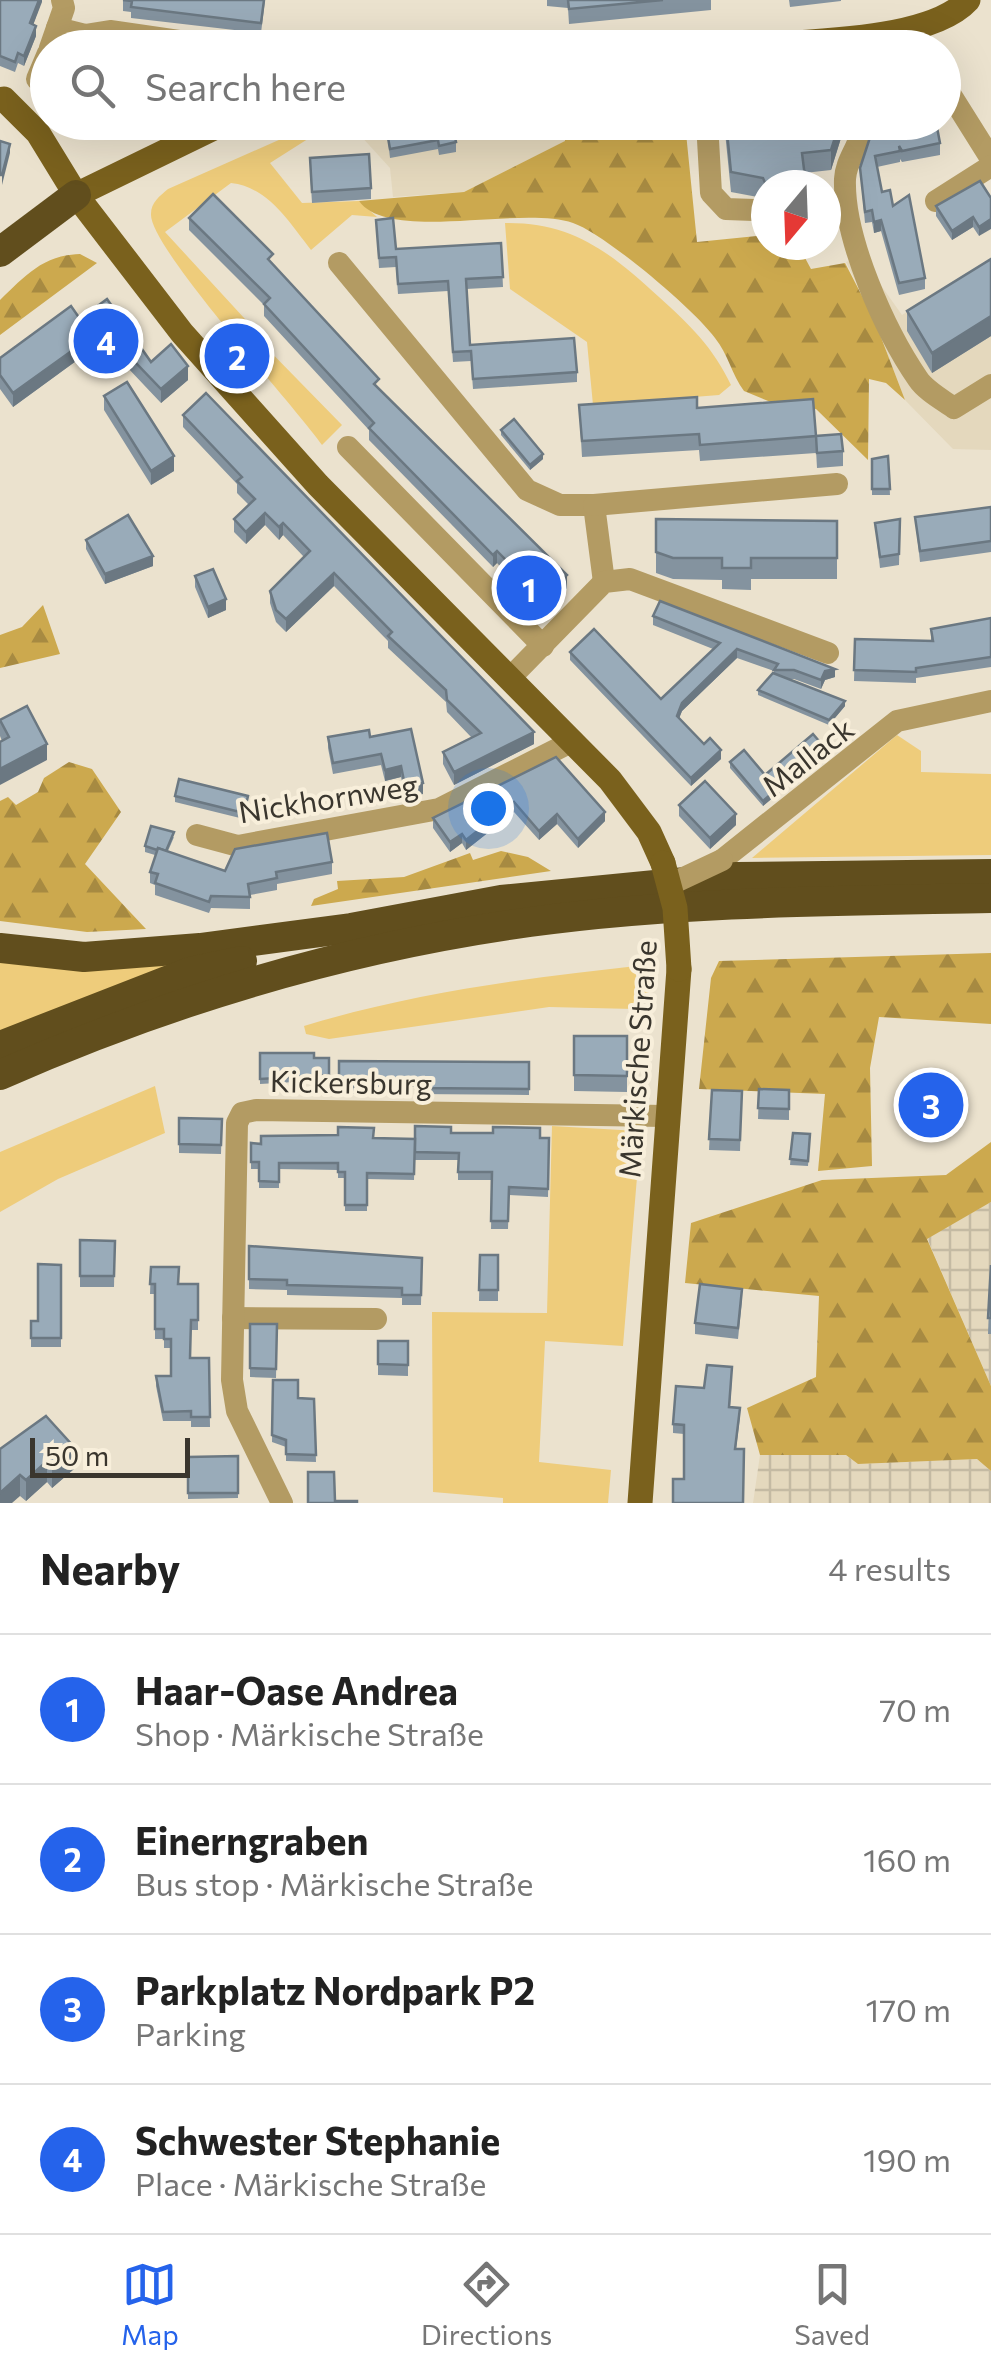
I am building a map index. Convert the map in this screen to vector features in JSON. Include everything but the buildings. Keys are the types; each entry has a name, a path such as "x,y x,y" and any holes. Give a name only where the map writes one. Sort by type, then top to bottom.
{"highway":[{"path":"0,240 80,185"},
{"path":"0,252 80,185"},
{"path":"0,948 84,957 200,948 434,914 501,900 736,878 991,874"},
{"path":"0,1076 188,1002 297,968 450,935 700,906 991,898"},
{"path":"0,1046 190,972 374,935 434,914"}],"main road":[{"path":"929,30 968,0"},
{"name":"Märkische Straße","path":"2,99 30,122"},
{"name":"Märkische Straße","path":"45,140 182,334 318,485 573,741 629,803 667,873 678,969 640,1503"},
{"path":"80,185 164,140"},
{"path":"80,185 184,140"}],"street":[{"path":"55,30 62,0"},
{"path":"936,201 991,163 961,113"},
{"path":"709,140 711,193 726,208 751,210"},
{"path":"862,140 846,165 845,184 859,263 920,382 954,408 991,385"},
{"path":"339,264 527,490 560,505 838,484"},
{"path":"348,448 543,646"},
{"path":"594,505 604,582"},
{"path":"508,679 604,582 630,580 828,654"},
{"name":"Mallack","path":"667,873 722,860 897,721 991,701"},
{"name":"Nickhornweg","path":"197,836 238,846 439,809 573,741"},
{"name":"Kickersburg","path":"282,1503 237,1411 232,1380 237,1123 242,1113 256,1110 666,1116"},
{"path":"233,1318 376,1318"}],"shaded area":[{"path":"279,140 306,140 270,163 302,203 359,201 377,217 352,215 311,250 267,199 231,183 165,232 257,332 254,335 342,425 322,445 197,291 157,232 151,210 168,189"},
{"path":"364,140 566,140 464,192 393,197 390,168"},
{"path":"505,223 571,234 607,254 691,327 717,359 731,385 719,395 593,405 587,342 510,289"},
{"path":"860,256 902,315 991,261 991,450 953,449 905,400 874,319 846,262"},
{"path":"897,735 921,751 921,772 991,774 991,855 752,858"},
{"path":"0,958 178,963 0,1037"},
{"path":"645,965 653,971 655,987 634,1009 549,1007 329,1039 306,1034 304,1026 430,995"},
{"path":"155,1086 165,1133 58,1179 0,1212 0,1152"},
{"path":"552,1126 638,1131 640,1141 623,1346 545,1341 539,1462 611,1470 608,1503 503,1503 503,1498 433,1492 432,1312 547,1313"},
{"path":"991,1202 991,1386 927,1238"},
{"path":"760,1455 846,1455 858,1464 977,1459 991,1471 991,1503 753,1503"}],"green space":[{"path":"565,140 687,140 697,242 751,237 751,260 806,260 811,269 845,263 874,319 905,400 886,383 869,379 868,460 816,409 778,405 744,391 704,325 648,274 587,230 550,219 398,220 375,213 359,201 464,192"},
{"path":"80,254 97,263 0,335 0,300 45,263"},
{"path":"43,605 60,654 0,668 0,635 22,627"},
{"path":"69,762 92,769 121,812 85,864 146,929 87,932 0,921 0,801 8,797 16,805 38,792 44,778"},
{"path":"501,851 528,857 551,871 311,906 314,899 338,889 337,881 404,877 470,853 473,860"},
{"path":"991,953 991,1024 879,1017 870,1068 872,1166 818,1171 825,1094 699,1089 711,978 719,961"},
{"path":"991,1142 991,1202 927,1239 991,1386 991,1471 977,1459 858,1464 846,1455 760,1455 747,1408 816,1377 819,1296 685,1283 691,1223 822,1180 946,1175"}],"place":[{"name":"Schwester Stephanie","path":"106,341"},
{"name":"Einerngraben","path":"237,356"},
{"name":"Haar-Oase Andrea","path":"529,588"},
{"name":"Parkplatz Nordpark P2","path":"931,1105"}]}
